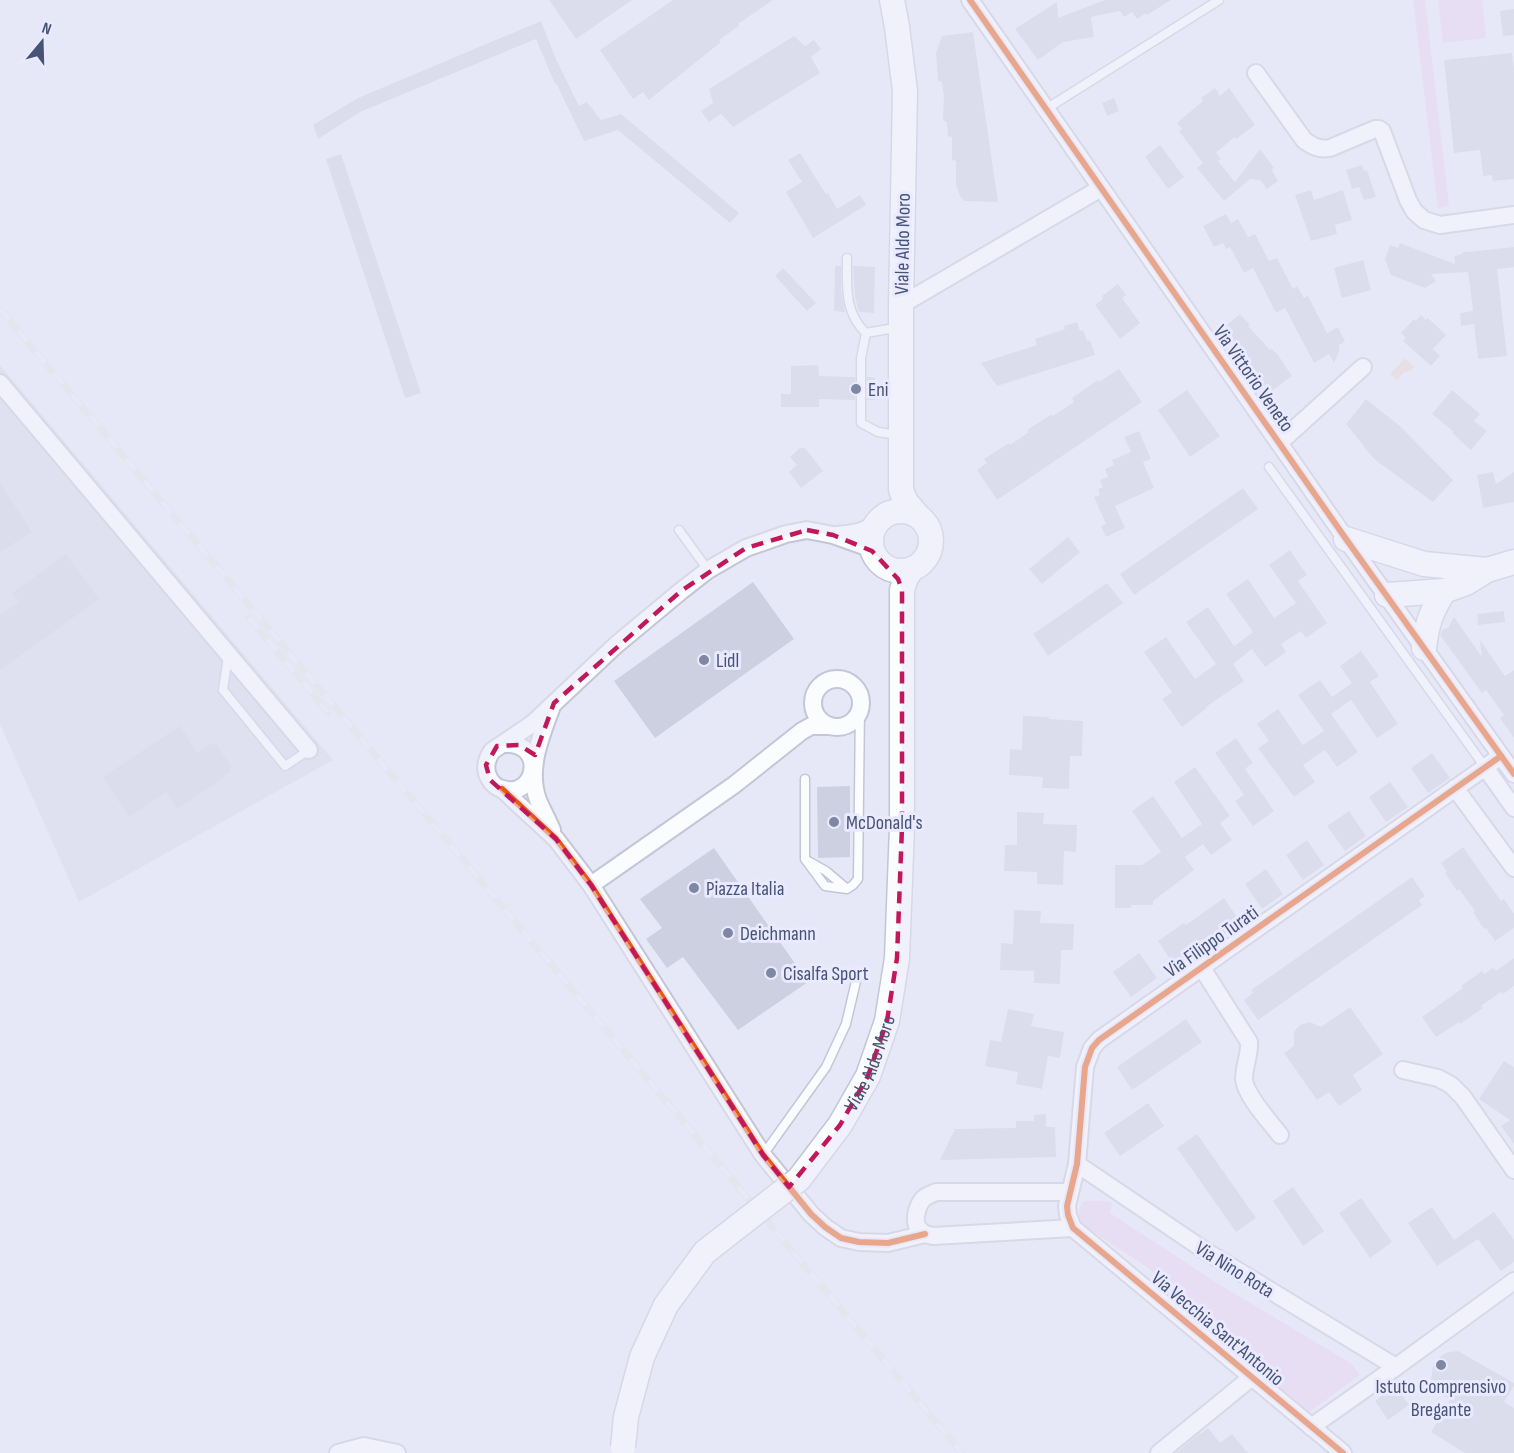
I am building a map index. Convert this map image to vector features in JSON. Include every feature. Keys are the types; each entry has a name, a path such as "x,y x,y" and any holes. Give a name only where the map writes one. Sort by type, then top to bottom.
{"main road":[{"name":"Viale Aldo Moro","path":"892,0 904,91 901,490"},
{"path":"901,490 906,502 925,522 932,541 931,550 926,559 920,566 902,577 876,560 870,540 872,530 897,501 901,490"},
{"path":"882,518 896,511 907,511 917,515"},
{"path":"1346,539 1424,564 1486,570"},
{"path":"1387,595 1444,591 1466,583 1486,570 1514,562"},
{"path":"1387,595 1395,581 1406,572 1424,564"},
{"name":"Viale Aldo Moro","path":"623,1450 626,1418 642,1357 666,1305 705,1252 799,1179 840,1125 868,1076 887,1021 897,958 902,827 902,577"},
{"path":"1424,648 1429,619 1444,591"}],"street":[{"name":"Via Vittorio Veneto","path":"970,0 1346,539 1514,774"},
{"path":"1256,73 1304,140 1311,145 1323,149 1330,148 1375,129 1382,131 1408,200 1414,211 1424,220 1440,225 1514,215"},
{"path":"901,316 1101,188"},
{"path":"1280,443 1363,367"},
{"path":"0,383 309,750"},
{"path":"833,535 856,533 868,529 882,518"},
{"path":"504,744 532,724 616,645 708,570 746,548 786,534 807,530 833,535 872,551"},
{"path":"591,885 734,785 802,731 811,726 837,727 852,722 860,708 861,699 858,692 847,682 832,680 825,683 815,694 808,721 802,731"},
{"path":"502,789 510,791 518,789 530,779 538,747 554,703"},
{"path":"813,704 817,716 829,726"},
{"path":"556,839 537,798 530,755 526,749 512,743 498,746 492,751 486,765 490,780 556,839 591,885 763,1155 812,1214 825,1227 842,1238 859,1242 888,1243 925,1234"},
{"name":"Via Filippo Turati","path":"1073,1228 1067,1206 1077,1164 1085,1067 1092,1048 1099,1040 1501,756"},
{"path":"1485,767 1514,808"},
{"path":"1455,788 1514,868"},
{"name":"Via Filippo Turati","path":"1202,968 1249,1042 1250,1049 1244,1082 1248,1093 1280,1135"},
{"path":"1403,1070 1438,1078 1451,1085 1463,1096 1514,1170"},
{"name":"Via Nino Rota","path":"1077,1164 1207,1252 1396,1367"},
{"path":"1070,1192 936,1192 922,1200 916,1216 920,1231 933,1236 1073,1228"},
{"name":"Via Vecchia Sant'Antonio","path":"1073,1228 1343,1453"},
{"path":"1311,1427 1514,1281"},
{"path":"1159,1453 1252,1377"},
{"path":"338,1453 364,1446 397,1453"}],"lane":[{"path":"1046,109 1219,0"},
{"path":"847,258 847,296 857,324 866,333"},
{"path":"866,333 901,316"},
{"path":"866,333 861,358 861,423 878,432 901,436"},
{"path":"1269,466 1485,767"},
{"path":"679,530 708,570"},
{"path":"228,654 223,690 285,766 309,750"},
{"path":"805,779 805,859 825,886 847,889 858,879 860,708"},
{"path":"763,1155 826,1066 846,1024 857,977"}],"highlighted area":[{"path":"807,530 833,535 872,551 898,579 902,590 902,827 897,958 887,1021 868,1076 840,1125 789,1187 763,1155 591,885 556,839 490,780 486,765 497,746 519,745 535,755 554,703 681,591 746,548"}],"shaded area":[{"path":"1413,0 1425,0 1449,206 1438,208"},
{"path":"1438,0 1482,0 1486,38 1443,43"},
{"path":"1405,358 1415,368 1405,372 1397,380 1390,374"},
{"path":"0,365 333,760 79,902 0,724"},
{"path":"1084,1201 1112,1202 1110,1213 1217,1283 1352,1364 1360,1375 1305,1415 1147,1267 1089,1229 1079,1216 1079,1209"}],"building":[{"path":"549,0 632,0 576,39"},
{"path":"673,0 773,0 738,24 739,26 719,40 721,42 649,100 643,92 633,99 600,50"},
{"path":"1105,0 1171,0 1137,19 1132,12 1124,17 1120,11 1091,17 1094,37 1063,42 1038,60 1015,29 1057,2 1058,18"},
{"path":"1514,9 1514,35 1503,36 1500,11"},
{"path":"541,21 555,57 579,106 587,102 601,120 621,114 739,213 730,223 618,130 584,141 555,84 536,39 360,112 318,139 313,125 358,98"},
{"path":"973,32 998,202 964,201 960,196 956,184 956,161 952,160 952,137 948,136 947,123 943,120 944,94 942,82 938,81 936,53 942,36"},
{"path":"794,36 805,46 814,40 821,49 811,57 820,73 733,127 721,114 709,122 701,111 713,103 709,89"},
{"path":"1512,53 1514,179 1493,181 1492,175 1483,176 1480,150 1454,153 1444,60"},
{"path":"1215,88 1220,96 1229,88 1255,125 1236,139 1234,137 1216,153 1221,159 1218,161 1235,182 1260,149 1274,168 1272,170 1278,181 1267,189 1260,180 1250,179 1224,201 1197,168 1203,163 1179,131 1182,129 1177,123 1203,101 1201,98"},
{"path":"1114,98 1119,111 1107,116 1102,103"},
{"path":"1160,145 1184,177 1168,189 1145,157"},
{"path":"800,153 837,209 860,195 866,205 813,238 786,192 802,182 788,160"},
{"path":"341,154 421,393 405,398 326,159"},
{"path":"1362,165 1364,171 1367,170 1376,197 1364,200 1359,187 1352,189 1346,170"},
{"path":"1311,190 1314,200 1343,190 1352,220 1335,225 1337,234 1311,241 1295,195"},
{"path":"1226,214 1231,223 1238,219 1248,237 1255,234 1269,261 1277,258 1293,289 1297,286 1304,298 1308,296 1327,333 1338,327 1345,342 1339,345 1334,363 1329,354 1314,363 1285,308 1276,313 1253,268 1244,273 1230,247 1226,249 1223,243 1214,247 1203,226"},
{"path":"1400,243 1455,264 1454,256 1465,251 1514,247 1514,267 1497,269 1507,356 1478,359 1474,324 1461,326 1460,313 1473,311 1468,272 1431,274 1436,281 1425,288 1391,275 1385,259 1390,245 1398,248"},
{"path":"1363,260 1371,290 1342,298 1334,268"},
{"path":"835,266 841,266 841,289 845,312 834,311"},
{"path":"853,266 875,267 874,313 859,312 855,297"},
{"path":"783,268 816,303 807,311 775,276"},
{"path":"1118,284 1126,295 1122,298 1140,323 1120,339 1095,305 1103,299 1102,296"},
{"path":"1240,314 1270,350 1276,352 1292,376 1269,393 1239,350 1237,352 1226,340 1221,330"},
{"path":"1421,315 1426,320 1428,318 1446,335 1433,349 1440,356 1431,366 1403,341 1406,338 1401,333"},
{"path":"1077,322 1087,341 1090,340 1095,355 997,386 981,363 1037,345 1035,339 1065,329 1064,326"},
{"path":"818,365 819,376 855,377 855,400 819,399 819,407 781,407 781,394 791,394 791,366"},
{"path":"1119,369 1142,402 997,500 977,470 987,463 984,459 1009,443 1010,445 1029,432 1027,430 1074,402 1072,398"},
{"path":"867,377 875,378 875,400 867,400"},
{"path":"1187,390 1220,436 1190,457 1158,410"},
{"path":"1452,390 1480,414 1474,421 1487,431 1471,450 1432,414"},
{"path":"1366,399 1401,427 1453,480 1433,502 1374,459 1346,424"},
{"path":"1139,431 1151,459 1143,462 1154,488 1115,506 1125,528 1106,537 1101,526 1106,524 1094,497 1100,495 1098,489 1103,487 1100,480 1108,477 1105,469 1114,465 1112,460 1131,452 1124,437"},
{"path":"800,448 805,448 823,471 801,488 789,472 797,465 790,457"},
{"path":"1493,472 1496,484 1514,472 1514,502 1483,508 1477,475"},
{"path":"0,483 32,532 0,552"},
{"path":"1243,488 1258,509 1134,595 1120,574"},
{"path":"1068,537 1080,552 1042,584 1029,569"},
{"path":"1290,550 1307,575 1298,581 1327,623 1306,638 1301,631 1281,644 1286,652 1265,667 1252,649 1233,664 1244,681 1182,727 1162,699 1172,692 1144,652 1166,637 1195,679 1216,664 1186,622 1208,607 1234,646 1253,632 1226,594 1248,579 1274,618 1296,603 1269,565"},
{"path":"66,554 99,599 0,670 0,615 19,602 12,593"},
{"name":"Lidl","path":"753,582 794,639 655,738 614,681"},
{"path":"1107,583 1123,603 1048,656 1033,634"},
{"path":"1504,611 1505,622 1478,625 1477,614"},
{"path":"1454,617 1482,657 1480,640 1505,676 1514,670 1514,738 1500,718 1504,715 1486,690 1482,693 1440,635 1443,629 1448,628"},
{"path":"1361,651 1379,676 1370,682 1398,724 1377,738 1351,700 1331,714 1358,752 1337,767 1325,750 1303,765 1315,782 1294,797 1258,748 1269,741 1257,724 1278,709 1303,745 1324,731 1298,695 1320,680 1332,697 1352,683 1340,666"},
{"path":"1023,716 1083,721 1082,756 1070,756 1069,789 1042,788 1043,777 1009,775 1010,749 1022,750"},
{"path":"180,726 197,753 213,743 216,744 232,767 229,769 231,771 177,809 166,792 129,817 103,777"},
{"path":"1236,738 1253,763 1245,769 1274,811 1253,826 1235,801 1244,795 1215,753"},
{"path":"1432,753 1450,778 1428,793 1411,768"},
{"path":"1195,767 1230,816 1220,823 1232,840 1211,855 1203,844 1185,857 1194,870 1153,901 1153,905 1115,908 1115,865 1142,865 1161,852 1132,811 1153,796 1182,838 1202,824 1174,782"},
{"path":"1390,782 1408,807 1386,822 1369,797"},
{"name":"McDonald's","path":"850,786 850,857 818,858 817,787"},
{"path":"1349,811 1366,836 1345,851 1327,826"},
{"path":"1017,812 1044,813 1043,824 1077,825 1076,852 1064,851 1063,885 1037,884 1037,872 1004,871 1005,845 1017,845"},
{"path":"1307,840 1324,865 1303,880 1286,855"},
{"path":"1463,847 1501,901 1504,899 1514,914 1514,928 1495,941 1486,928 1484,929 1473,912 1475,911 1459,889 1457,891 1441,863"},
{"path":"714,848 808,982 738,1030 683,957 667,968 646,939 662,928 640,899"},
{"path":"1266,869 1283,894 1262,909 1245,884"},
{"path":"1412,877 1425,896 1419,900 1422,905 1258,1020 1244,1000 1253,993 1251,990"},
{"path":"1224,898 1241,923 1175,966 1158,941 1184,923 1186,925"},
{"path":"1014,910 1041,911 1040,923 1074,924 1073,950 1061,950 1060,984 1034,983 1034,971 1000,970 1001,943 1013,944"},
{"path":"1139,953 1157,978 1131,997 1113,972"},
{"path":"1514,958 1514,986 1481,1006 1483,1008 1460,1024 1459,1022 1436,1037 1422,1017 1463,988 1461,986 1482,971 1484,974 1493,968 1496,971"},
{"path":"1350,1007 1383,1054 1353,1075 1362,1090 1339,1106 1329,1092 1317,1100 1284,1053 1294,1046 1294,1032 1300,1025 1310,1022 1321,1027"},
{"path":"1008,1009 1034,1014 1031,1026 1064,1032 1060,1058 1048,1056 1042,1089 1016,1084 1018,1072 985,1066 990,1040 1001,1042"},
{"path":"1186,1019 1202,1042 1132,1090 1117,1067"},
{"path":"1504,1061 1514,1067 1514,1144 1501,1126 1510,1120 1479,1099"},
{"path":"1148,1103 1164,1126 1120,1156 1104,1133"},
{"path":"1046,1114 1046,1127 1055,1127 1056,1157 940,1160 955,1129 1016,1128 1016,1121 1034,1121 1034,1115"},
{"path":"1197,1134 1256,1218 1236,1232 1177,1148"},
{"path":"1293,1187 1324,1231 1303,1246 1273,1201"},
{"path":"1361,1198 1392,1242 1370,1258 1339,1213"},
{"path":"1432,1207 1454,1240 1494,1212 1514,1240 1514,1262 1501,1271 1478,1239 1437,1266 1408,1223"},
{"path":"1458,1351 1514,1383 1504,1402 1514,1408 1514,1453 1465,1453 1431,1432 1450,1400 1434,1386 1431,1379 1433,1366 1444,1354"},
{"path":"1396,1386 1409,1405 1388,1420 1375,1401"},
{"path":"1208,1428 1220,1443 1232,1434 1248,1453 1176,1453"}],"railway":[{"path":"0,309 962,1453"},
{"path":"249,618 328,712"}],"cycle path":[{"path":"970,0 1346,539 1514,774"},
{"path":"1343,1453 1073,1228 1067,1206 1077,1164 1085,1067 1092,1048 1099,1040 1501,756"},
{"path":"502,789 556,839 591,885 763,1155 811,1214 841,1238 859,1242 888,1243 925,1234"}],"place":[{"name":"Eni","path":"856,389"},
{"name":"Lidl","path":"704,660"},
{"name":"McDonald's","path":"834,822"},
{"name":"Piazza Italia","path":"694,888"},
{"name":"Deichmann","path":"728,933"},
{"name":"Cisalfa Sport","path":"771,973"},
{"name":"Istuto Comprensivo Bregante","path":"1441,1365"}]}
